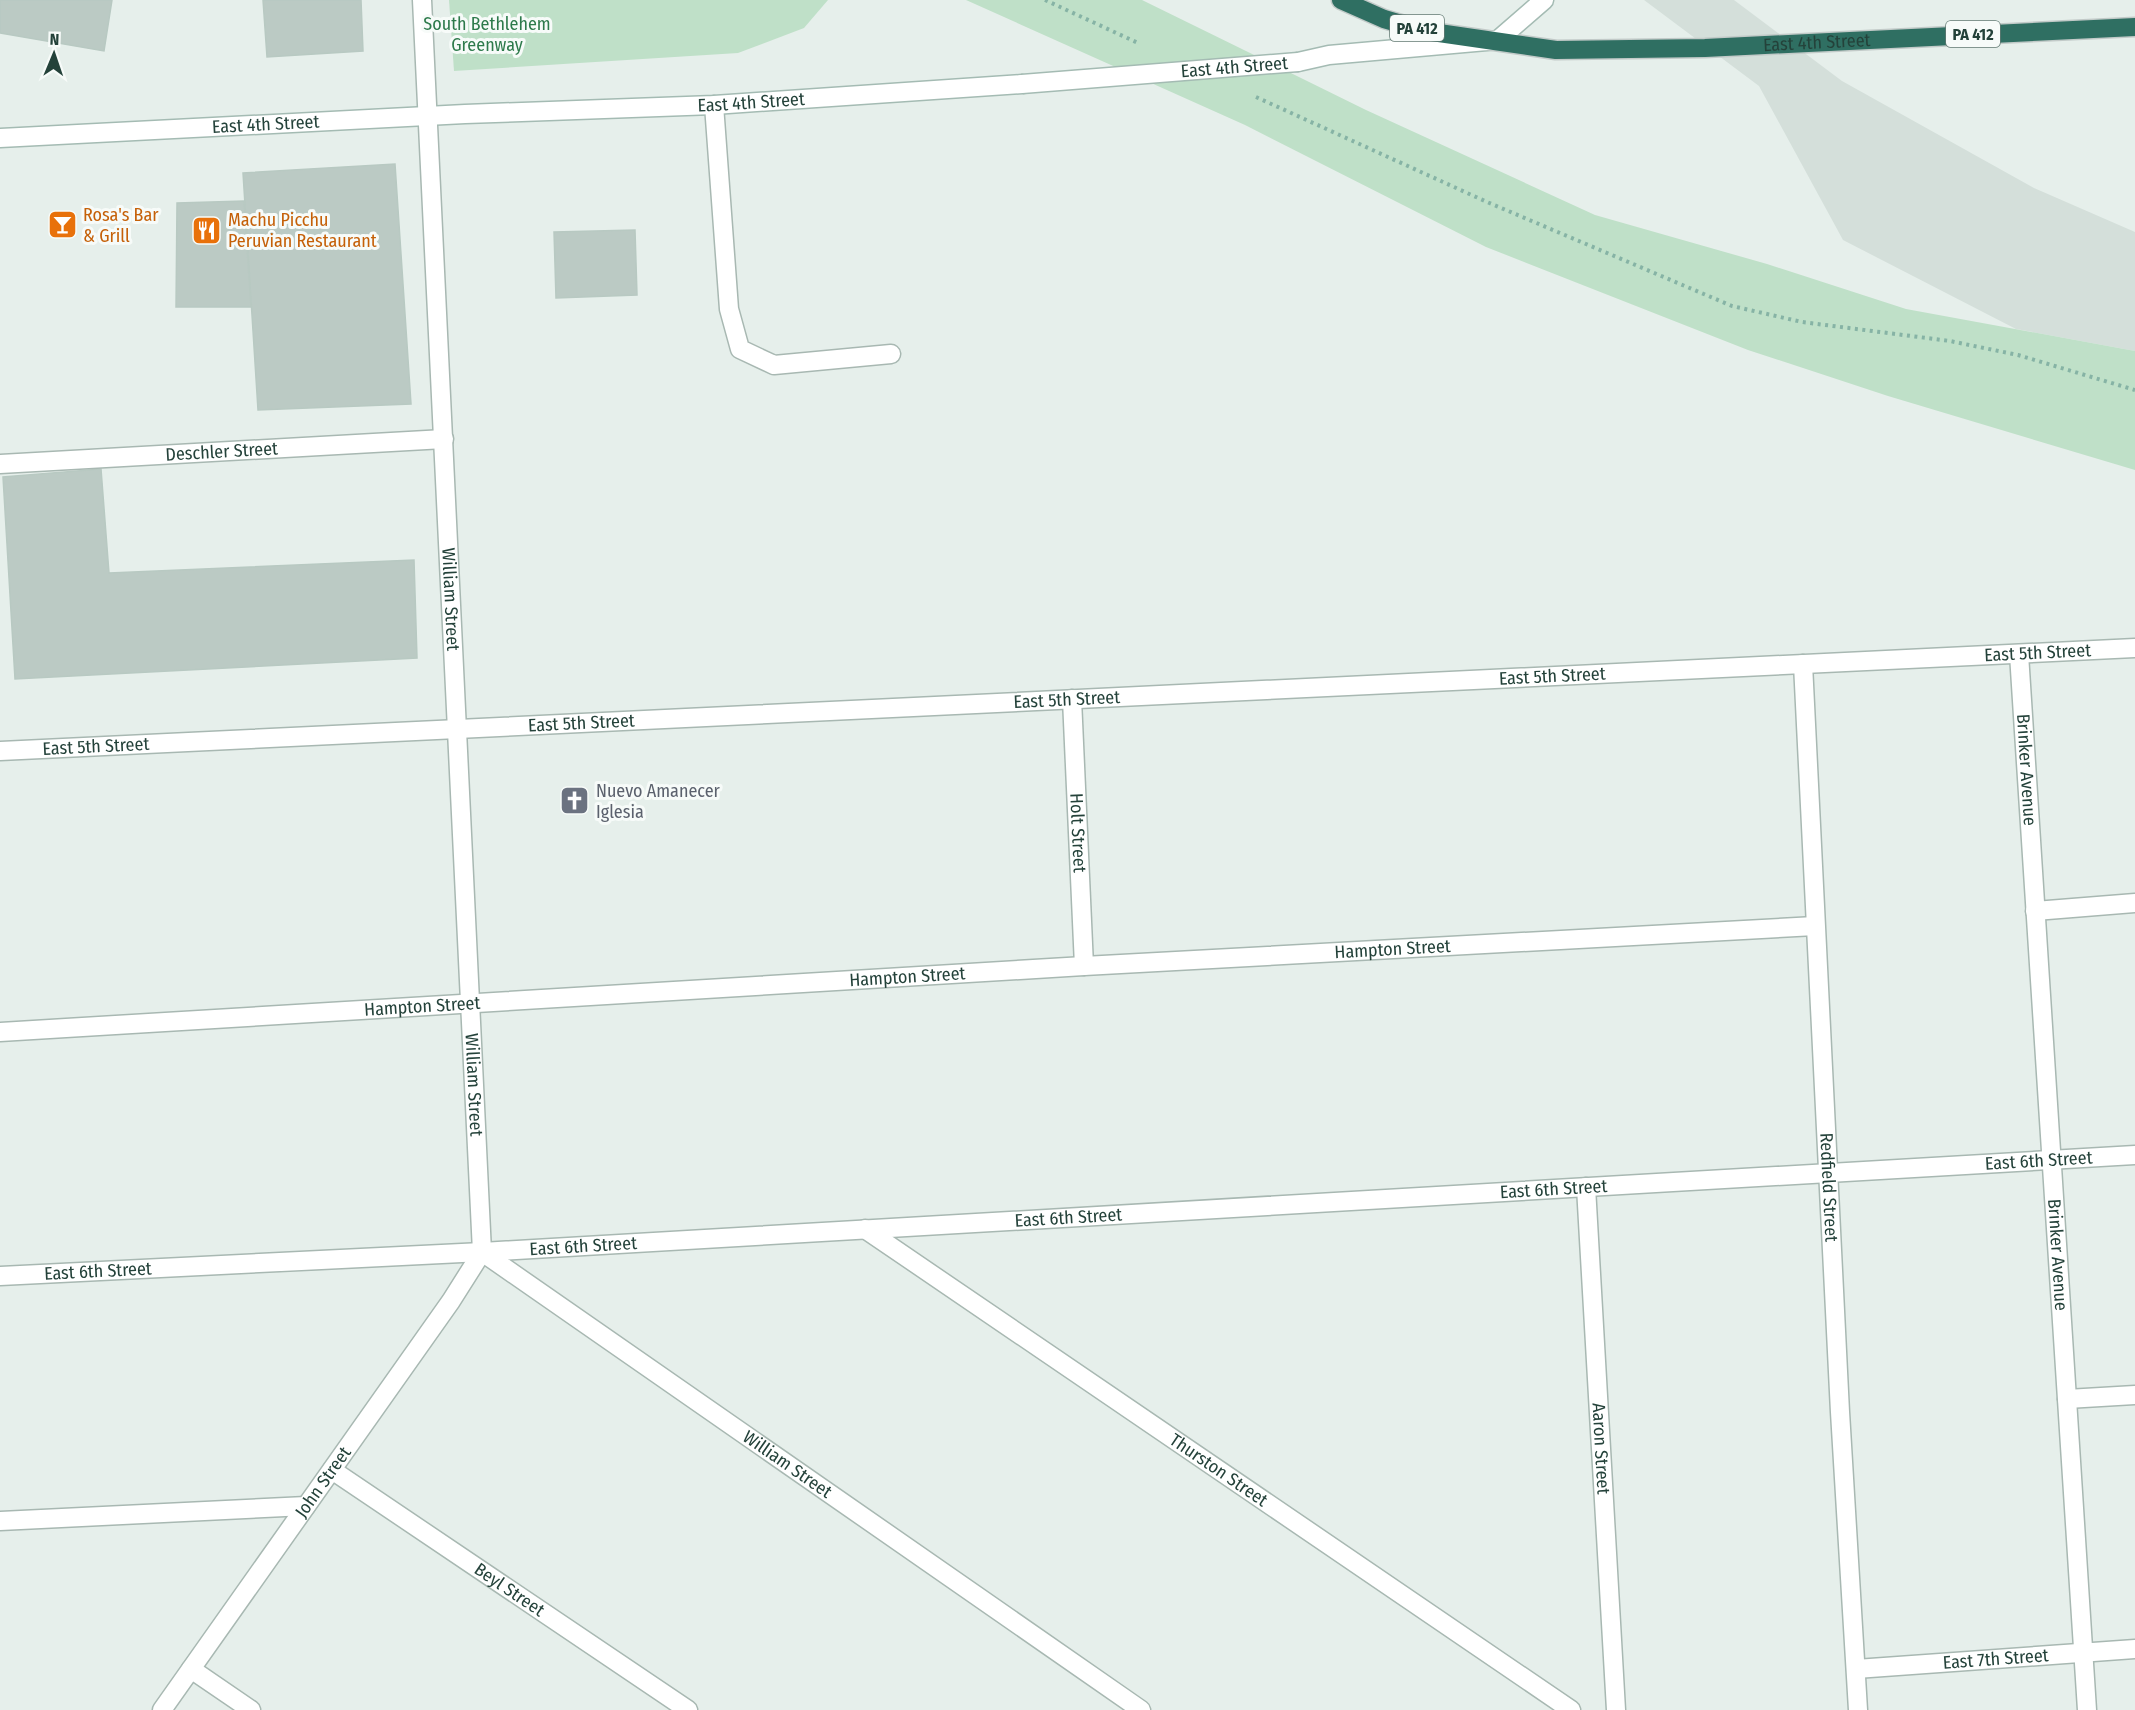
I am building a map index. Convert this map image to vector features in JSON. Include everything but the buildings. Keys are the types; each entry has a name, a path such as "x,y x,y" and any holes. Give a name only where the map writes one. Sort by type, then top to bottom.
{"highway":[{"name":"PA 412","path":"1341,0 1384,19 1425,31 1498,40"},
{"name":"East 4th Street","path":"1498,40 1556,50 1705,48 2135,27"}],"street":[{"name":"William Street","path":"422,0 482,1252 1141,1710"},
{"path":"1498,40 1544,0"},
{"name":"East 4th Street","path":"0,138 428,116 714,105 1298,62 1329,55 1498,40"},
{"path":"714,105 729,309 740,349 774,365 891,354"},
{"name":"Deschler Street","path":"0,464 444,440"},
{"name":"East 5th Street","path":"0,751 2135,648"},
{"name":"Brinker Avenue","path":"2019,654 2087,1710"},
{"name":"Redfield Street","path":"1803,664 1839,1412 1858,1710"},
{"name":"Holt Street","path":"1072,699 1084,966"},
{"path":"2035,911 2135,903"},
{"name":"Hampton Street","path":"0,1032 1084,966 1815,926"},
{"name":"East 6th Street","path":"0,1276 482,1252 2135,1155"},
{"name":"Aaron Street","path":"1586,1187 1616,1710"},
{"name":"Thurston Street","path":"865,1229 1571,1710"},
{"name":"John Street","path":"162,1710 451,1301 482,1252"},
{"path":"2067,1400 2135,1395"},
{"name":"Beyl Street","path":"332,1470 688,1710"},
{"path":"0,1521 306,1506"},
{"name":"East 7th Street","path":"1856,1668 2135,1649"},
{"path":"191,1669 251,1710"}],"path":[{"path":"1045,0 1140,44"},
{"path":"1255,97 1487,202 1732,306 1802,322 1950,341 2007,352 2135,390"}],"shaded area":[{"path":"1644,0 1734,0 1842,81 2034,188 2135,232 2135,351 2016,329 1843,240 1759,86"}],"green space":[{"name":"South Bethlehem Greenway","path":"449,0 828,0 804,28 738,53 454,71"},
{"path":"966,0 1142,0 1366,110 1595,215 1767,264 1906,309 2135,351 2135,470 1888,396 1748,350 1486,247 1245,125"}],"place":[{"name":"Rosa's Bar & Grill","path":"62,225"},
{"name":"Machu Picchu Peruvian Restaurant","path":"207,230"},
{"name":"Nuevo Amanecer Iglesia","path":"575,801"}]}
